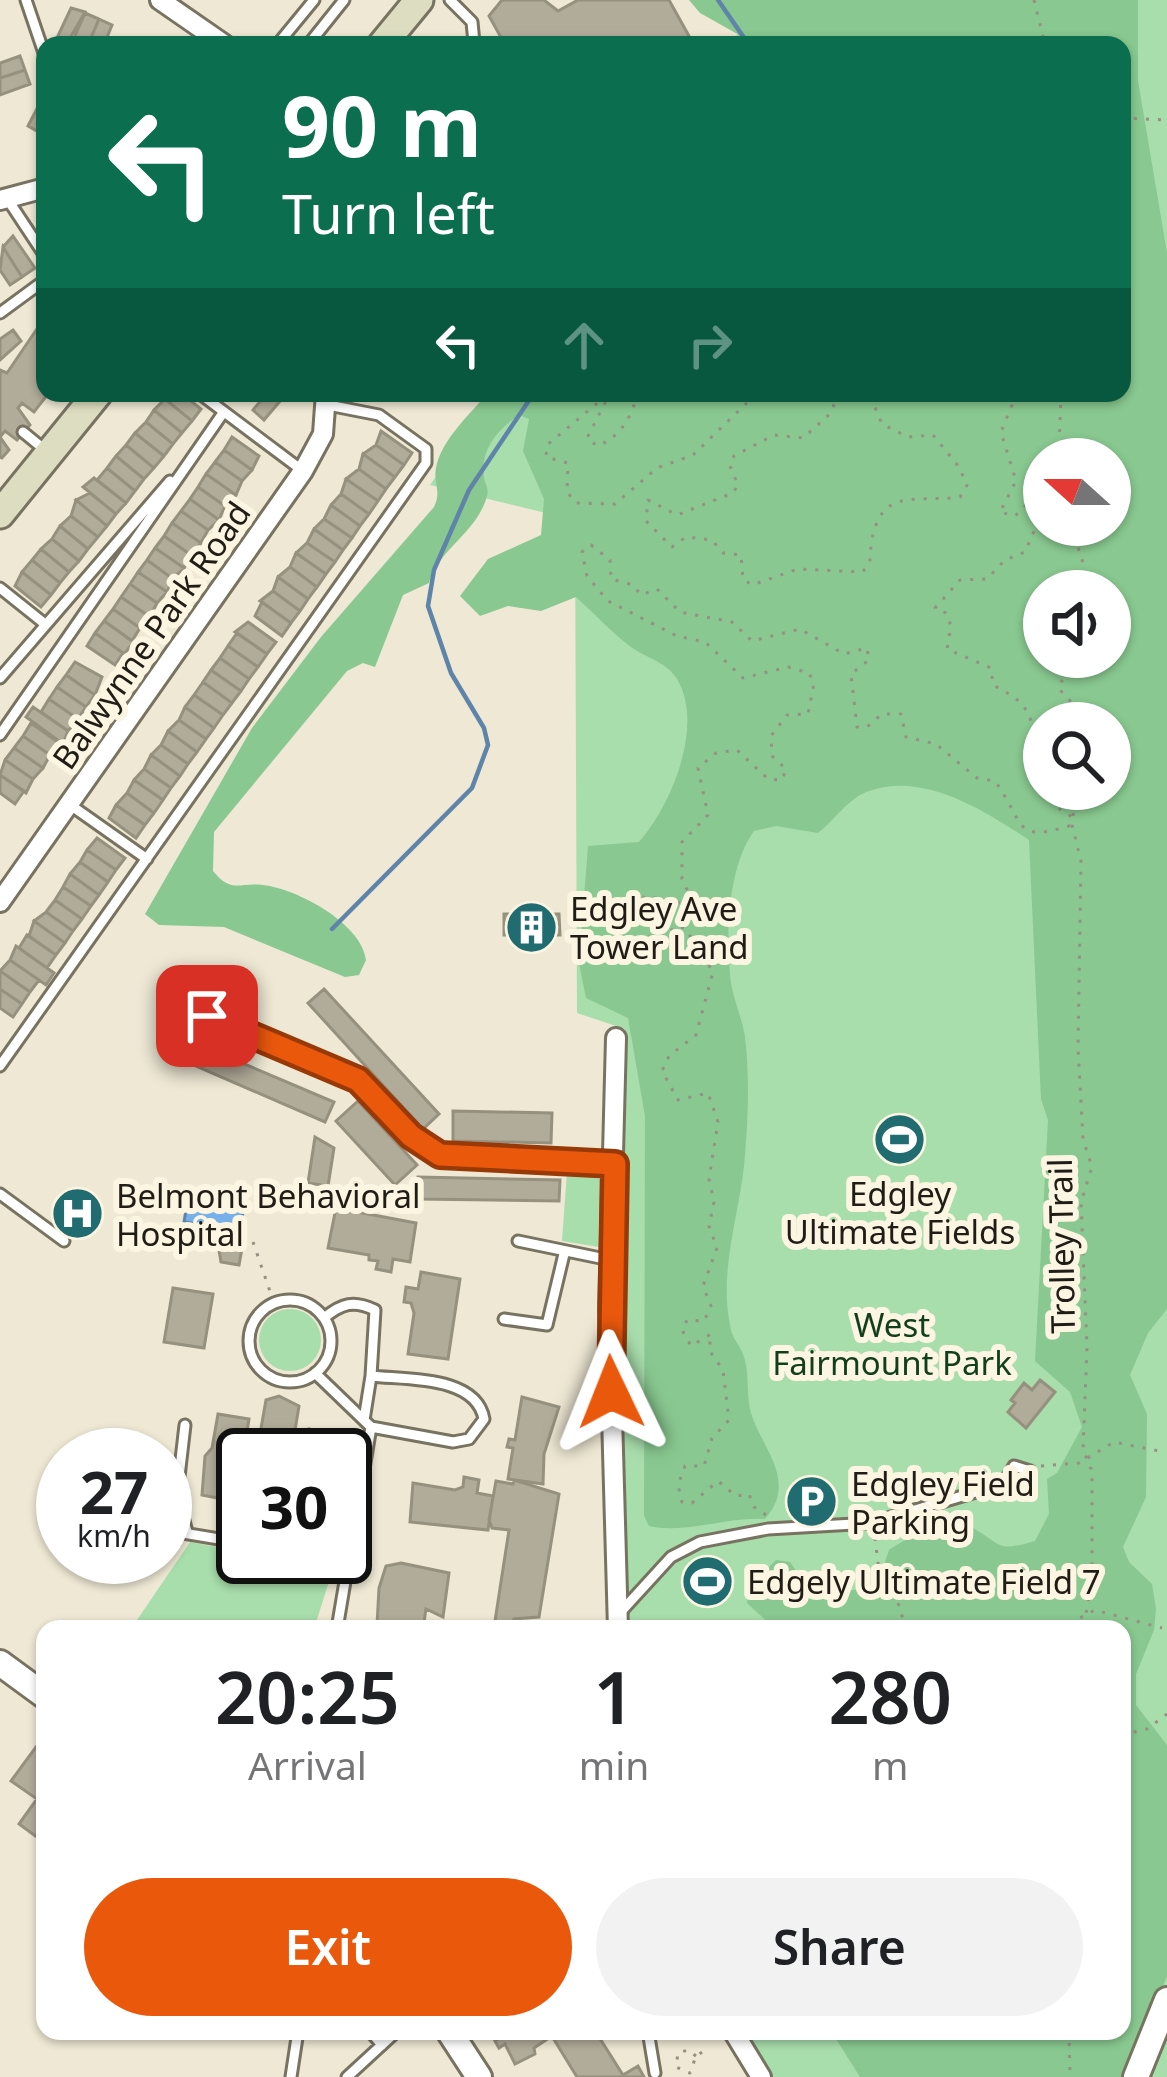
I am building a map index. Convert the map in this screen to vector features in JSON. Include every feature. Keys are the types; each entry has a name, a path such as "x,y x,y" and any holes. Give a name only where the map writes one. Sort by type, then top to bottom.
{"main road":[{"path":"389,36 419,0"},
{"path":"0,514 91,402"}],"street":[{"path":"160,0 208,36"},
{"path":"2,197 36,190"},
{"name":"Balwynne Park Road","path":"0,902 303,471 323,434 327,402"},
{"path":"616,1038 610,1260 618,1620"},
{"path":"0,1663 36,1689"},
{"path":"1136,2077 1167,2000"},
{"path":"455,2040 479,2077"},
{"path":"738,2040 761,2077"}],"lane":[{"path":"26,0 38,36"},
{"path":"284,36 314,0"},
{"path":"315,36 344,0"},
{"path":"450,0 472,22 473,36"},
{"path":"2,197 36,244"},
{"path":"0,313 36,287"},
{"path":"210,402 303,471"},
{"path":"0,1066 426,463 426,449 379,415 337,402"},
{"path":"0,678 178,473 223,413"},
{"path":"23,433 49,453"},
{"path":"0,735 157,513 178,473"},
{"path":"0,588 45,624"},
{"path":"69,804 147,859"},
{"path":"207,1016 358,1080 411,1136 440,1155 615,1164"},
{"path":"0,1194 64,1241"},
{"path":"518,1241 610,1260"},
{"path":"504,1319 547,1325 564,1254"},
{"path":"303,1302 324,1318 331,1343 315,1373 283,1381 270,1377 252,1356 250,1330 274,1304 303,1302"},
{"path":"324,1318 339,1305 353,1303 376,1310 367,1428"},
{"path":"315,1373 368,1423 453,1442 469,1439 484,1419 476,1401 463,1390 371,1376"},
{"path":"620,1620 684,1547 768,1528 871,1523 1003,1484 1023,1488 1030,1471 1014,1466 1003,1484"},
{"path":"338,1620 343,1584"},
{"path":"291,2077 297,2040"},
{"path":"378,2040 382,2045"},
{"path":"347,2077 387,2040"},
{"path":"650,2040 655,2073"}],"path":[{"path":"1034,0 1044,36"},
{"path":"1131,118 1167,120"},
{"path":"599,402 547,445 546,457 568,463 566,492 576,503 615,504 657,467 699,449 748,402"},
{"path":"604,402 587,438 593,445 607,442 629,418 635,402"},
{"path":"835,402 831,413 803,439 774,436 734,456 730,466 738,485 733,494 677,515 648,500 646,521 672,547 686,537 712,540 723,554 741,555 743,579 752,585 798,569 862,572 869,565 876,517 884,507 911,499 960,497 967,485 936,437 908,437 882,424 873,402"},
{"path":"1011,402 1001,432 1016,481 1000,512 1015,516 1023,508"},
{"path":"1062,402 1062,438"},
{"path":"768,1528 767,1516 747,1492 736,1496 714,1480 688,1503 678,1490 685,1466 704,1466 712,1438 729,1420 723,1370 709,1350 711,1334 691,1346 682,1330 687,1320 704,1321 711,1306 703,1286 716,1252 709,1226 714,1202 709,1179 718,1122 708,1093 678,1100 662,1071 669,1056 691,1042 698,1029 700,1006 712,986 711,967 698,942 682,927 665,936 623,938 614,930 609,906 616,898 637,906 645,896 694,906 682,880 682,842 708,815 698,768 716,752 737,749 768,779 782,780 786,769 772,756 771,736 787,715 808,714 814,682 809,673 788,667 738,676 705,642 677,636 652,620 615,607 587,576 583,552 591,544 610,560 611,579 617,584 632,586 641,595 657,589 680,612 732,622 752,641 800,629 844,654 867,648 868,660 851,670 854,724 865,728 882,714 901,714 906,737 936,744 977,778 995,782 1024,832 1036,836 1072,825"},
{"path":"1024,702 994,685 991,668 947,649 951,626 946,613 935,608 960,580 987,579 1005,560 1025,553 1028,546"},
{"path":"1062,810 1073,817"},
{"name":"Trolley Trail","path":"1074,810 1072,825 1081,861 1083,1139 1092,1167 1081,1202 1087,1347 1083,1450 1092,1471 1086,1620"},
{"path":"253,1242 274,1304"},
{"path":"1030,1471 1088,1460 1114,1442 1164,1453"},
{"path":"871,1523 880,1579 896,1597 903,1620"},
{"path":"1074,1620 1088,1611 1127,1620"},
{"path":"1131,1621 1162,1628"},
{"path":"1131,1733 1147,1729 1167,1714"},
{"path":"1069,2040 1070,2077"},
{"path":"696,2056 709,2048"}],"green space":[{"path":"689,0 1138,0 1138,81 1167,253 1167,1309 1148,1333 1130,1375 1147,1414 1146,1497 1123,1547 1129,1562 1152,1584 1156,1609 1154,1630 1136,1674 1136,1705 1167,1745 1167,1976 1128,2077 860,2077 837,2040 1131,2040 1131,1620 765,1620 747,1603 750,1586 776,1560 790,1562 820,1587 849,1590 860,1589 884,1565 889,1550 942,1526 964,1525 1006,1546 1035,1541 1049,1514 1047,1479 1057,1473 1082,1427 1070,1392 1035,1361 1048,1120 1041,1099 1029,840 954,798 933,790 890,786 855,799 818,833 776,826 754,831 745,846 729,919 731,982 745,1037 748,1085 744,1166 728,1268 728,1309 732,1333 745,1361 750,1409 774,1463 779,1490 765,1519 677,1528 649,1526 644,1516 645,1116 628,1018 586,998 579,963 588,846 639,842 651,827 680,764 686,741 685,698 668,668 631,647 576,597 541,611 508,606 480,616 460,596 488,559 541,535 544,499 523,451 529,419 519,415 492,441 483,468 488,491 482,509 441,560 429,583 403,595 375,667 363,663 347,671 214,832 213,871 220,878 231,885 277,888 326,910 362,947 366,960 359,975 345,977 224,927 159,925 145,914 252,728 321,637 434,507 439,458 480,402 1131,402 1131,36 741,36 700,13"},
{"name":"West Fairmount Park","path":"705,0 1167,0 1167,2077 773,2077 750,2040 1131,2040 1131,1620 624,1620 618,1347 625,1029 577,1013 575,520 430,485 490,402 1131,402 1131,36 736,36"},
{"path":"567,1172 596,1175 604,1185 599,1247 562,1241"},
{"path":"290,1309 312,1318 321,1340 312,1362 290,1371 268,1362 259,1340 268,1318"},
{"path":"192,1542 216,1547 216,1584 328,1584 317,1620 137,1620 162,1584 192,1584"}],"water":[{"path":"188,1198 244,1207 240,1230 184,1222"}],"building":[{"path":"502,0 544,0 558,11 578,0 669,0 689,36 500,36 489,16"},
{"path":"71,8 85,12 71,36 58,36"},
{"path":"85,13 99,19 92,36 75,36"},
{"path":"99,19 112,25 108,36 92,36"},
{"path":"20,56 25,70 0,78 0,63"},
{"path":"25,70 30,84 0,95 0,78"},
{"path":"13,236 35,268 22,277 3,247"},
{"path":"3,247 22,277 10,285 0,270"},
{"path":"13,330 21,341 0,360 0,339"},
{"path":"36,330 36,402 42,402 34,412 22,403 18,408 30,425 17,440 5,431 0,437 0,370 7,373"},
{"path":"169,402 192,402 201,409 192,421"},
{"path":"169,402 192,421 182,433 154,410"},
{"path":"260,402 279,402 264,420 253,410"},
{"path":"154,410 182,433 173,444 146,422"},
{"path":"146,422 173,444 164,456 135,433"},
{"path":"381,431 412,453 404,465 376,445"},
{"path":"135,433 164,456 154,468 126,445"},
{"path":"0,437 9,450 2,458 0,457"},
{"path":"232,437 259,456 252,470 224,450"},
{"path":"126,445 154,468 144,479 116,456"},
{"path":"376,445 404,465 395,477 363,454"},
{"path":"224,450 252,470 242,481 215,462"},
{"path":"363,454 395,477 386,489 359,469"},
{"path":"116,456 144,479 135,491 107,468"},
{"path":"215,462 242,481 236,495 206,474"},
{"path":"107,468 135,491 126,503 97,480"},
{"path":"359,469 386,489 378,501 346,479"},
{"path":"206,474 236,495 225,506 198,487"},
{"path":"94,478 126,503 116,514 83,487"},
{"path":"346,479 378,501 369,514 341,494"},
{"path":"198,487 225,506 219,520 190,499"},
{"path":"90,493 116,514 107,526 76,500"},
{"path":"341,494 369,514 360,526 331,505"},
{"path":"190,499 219,520 208,530 181,511"},
{"path":"76,500 107,526 98,537 71,516"},
{"path":"331,505 360,526 352,538 324,519"},
{"path":"181,511 208,530 201,543 172,523"},
{"path":"71,516 98,537 88,549 60,526"},
{"path":"324,519 352,538 343,550 314,529"},
{"path":"172,523 201,543 191,555 164,536"},
{"path":"60,526 88,549 79,561 52,539"},
{"path":"314,529 343,550 335,562 307,543"},
{"path":"164,536 191,555 184,568 155,548"},
{"path":"52,539 79,561 69,572 41,549"},
{"path":"307,543 335,562 326,574 296,553"},
{"path":"155,548 184,568 173,579 147,560"},
{"path":"41,549 69,572 60,583 32,560"},
{"path":"296,553 326,574 317,587 290,567"},
{"path":"32,560 60,583 51,595 22,572"},
{"path":"147,560 173,579 167,592 138,572"},
{"path":"290,567 317,587 308,599 278,577"},
{"path":"22,572 51,595 41,607 15,586"},
{"path":"138,572 167,592 157,603 130,584"},
{"path":"278,577 308,599 300,611 273,591"},
{"path":"130,584 157,603 150,617 121,597"},
{"path":"273,591 300,611 291,623 260,601"},
{"path":"121,597 150,617 140,628 113,609"},
{"path":"262,602 291,623 282,636 255,616"},
{"path":"113,609 140,628 132,641 104,621"},
{"path":"104,621 134,642 124,654 95,633"},
{"path":"248,622 276,642 267,654 235,632"},
{"path":"95,633 123,653 115,665 87,646"},
{"path":"237,633 267,654 258,667 228,646"},
{"path":"228,646 258,667 249,679 220,658"},
{"path":"220,658 249,679 241,691 211,670"},
{"path":"75,662 102,677 95,695 66,675"},
{"path":"211,670 241,691 232,703 203,682"},
{"path":"66,675 95,695 86,707 57,687"},
{"path":"203,682 232,703 223,715 194,695"},
{"path":"57,687 86,707 78,719 49,699"},
{"path":"194,695 223,715 214,728 185,707"},
{"path":"49,699 78,719 68,731 41,712"},
{"path":"33,707 68,731 63,744 26,717"},
{"path":"185,707 214,728 206,739 179,720"},
{"path":"179,720 206,739 197,752 168,731"},
{"path":"31,723 60,748 50,755 23,736"},
{"path":"168,731 197,752 188,764 161,745"},
{"path":"23,736 50,755 43,768 14,748"},
{"path":"161,745 188,764 180,776 151,755"},
{"path":"14,748 43,768 33,779 5,760"},
{"path":"151,755 180,776 171,788 144,769"},
{"path":"5,760 33,779 26,793 0,775"},
{"path":"144,769 171,788 163,800 134,780"},
{"path":"0,775 24,791 15,804 0,793"},
{"path":"134,780 163,800 154,813 127,793"},
{"path":"127,793 154,813 145,825 116,805"},
{"path":"116,805 145,825 136,838 109,818"},
{"path":"97,838 125,858 116,870 87,850"},
{"path":"87,850 116,870 108,882 80,862"},
{"path":"80,862 108,882 99,895 70,874"},
{"path":"70,874 99,895 91,906 63,887"},
{"path":"63,887 91,906 82,919 55,900"},
{"path":"55,900 82,919 73,931 46,912"},
{"path":"46,912 73,931 65,943 34,921"},
{"name":"Edgley Ave Tower Land","path":"504,914 559,914 560,935 504,935"},
{"path":"34,921 65,943 56,955 29,936"},
{"path":"27,935 56,955 47,968 19,948"},
{"path":"16,946 54,973 46,985 10,960"},
{"path":"10,960 39,980 30,992 0,971"},
{"path":"0,971 30,992 22,1004 0,989"},
{"path":"0,989 22,1004 13,1017 0,1008"},
{"path":"324,989 439,1114 423,1129 308,1003"},
{"path":"190,1041 334,1102 325,1122 182,1060"},
{"path":"358,1101 417,1165 395,1185 336,1121"},
{"path":"453,1111 552,1113 551,1143 453,1141"},
{"path":"315,1137 334,1148 328,1186 308,1183"},
{"path":"418,1177 560,1180 559,1201 418,1199"},
{"path":"336,1208 416,1223 410,1262 393,1259 391,1272 376,1269 378,1261 369,1260 369,1255 328,1248"},
{"path":"217,1239 243,1243 239,1265 221,1262"},
{"path":"421,1272 460,1279 448,1359 408,1354 414,1313 411,1303 404,1302 406,1287 418,1289"},
{"path":"173,1288 213,1294 204,1348 164,1342"},
{"path":"1040,1380 1055,1392 1026,1428 1008,1412 1015,1403 1011,1400 1024,1383 1032,1390"},
{"path":"279,1396 299,1406 295,1428 261,1428 266,1400"},
{"path":"522,1397 559,1407 544,1454 543,1484 508,1479 513,1448 507,1447 509,1439 515,1440"},
{"path":"218,1414 249,1419 248,1428 216,1428 216,1498 202,1495 205,1456 212,1448"},
{"path":"464,1477 479,1480 477,1493 493,1496 488,1530 410,1522 413,1483 455,1490 463,1487"},
{"path":"514,1480 559,1494 539,1617 495,1620 509,1530 492,1528 489,1520 496,1481 513,1484"},
{"path":"401,1563 449,1573 443,1617 426,1609 424,1620 377,1620 386,1566"},
{"path":"36,1747 36,1798 11,1781"},
{"path":"36,1800 36,1836 19,1824"},
{"path":"546,2040 534,2048 535,2054 515,2064 505,2044 499,2048 495,2041"},
{"path":"554,2040 601,2040 623,2075 638,2066 644,2077 577,2077"}],"waterway":[{"path":"718,0 743,36"},
{"path":"332,929 472,788 488,745 484,728 451,673 428,606 434,570 469,490 528,402"}],"place":[{"name":"Edgley Ave Tower Land","path":"531,927"},
{"name":"Edgley Ultimate Fields","path":"900,1139"},
{"name":"Belmont Behavioral Hospital","path":"77,1214"},
{"name":"Edgley Field Parking","path":"812,1502"},
{"name":"Edgely Ultimate Field 7","path":"708,1581"}],"route":[{"path":"207,1016 358,1080 411,1136 440,1155 615,1164 611,1392"}]}
